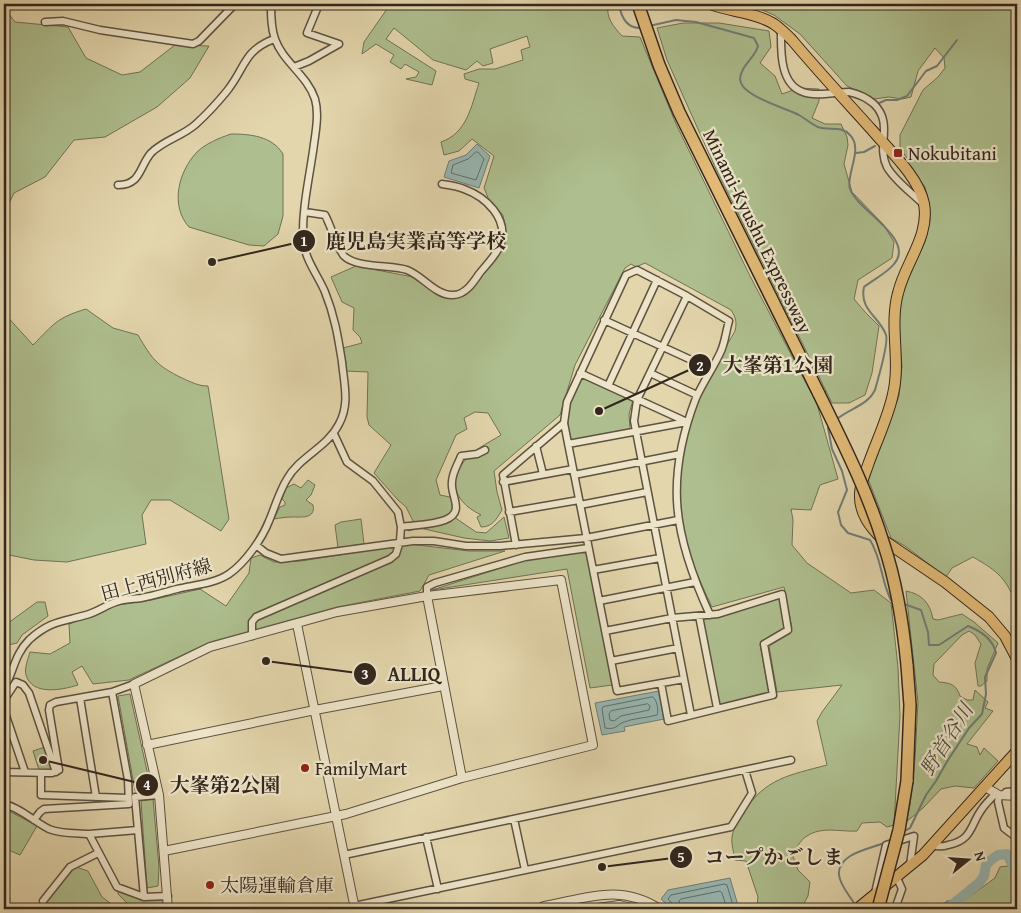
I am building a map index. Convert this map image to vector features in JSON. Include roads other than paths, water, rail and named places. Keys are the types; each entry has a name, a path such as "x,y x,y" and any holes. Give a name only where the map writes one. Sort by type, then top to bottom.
{"highway":[{"name":"Minami-Kyushu Expressway","path":"638,4 659,65 703,161 847,450 874,514 885,546 900,610 910,705 907,781 899,830 878,909"}],"main road":[{"path":"710,4 756,16 774,24 781,30 884,144 916,183 924,204 925,215 922,232 901,282 895,302 897,362 893,396 861,485 861,503 868,523 875,532 883,540 945,582 989,617 1005,636 1017,659"},
{"path":"862,908 875,894 910,867 1017,751"}],"street":[{"path":"45,22 64,21 100,30 193,44 199,41 235,4"},
{"name":"田上西別府線","path":"4,688 14,662 29,640 49,626 68,618 86,615 120,601 142,598 223,577 237,567 256,545 270,520 287,478 302,461 327,442 334,434 344,414 346,398 339,335 330,304 307,255 303,239 315,136 316,107 310,88 282,53 274,39 269,4"},
{"path":"294,67 339,44 307,33 318,4"},
{"path":"781,30 783,64 791,84 803,93 838,92 857,94 870,100 880,110 884,122 884,144"},
{"path":"118,185 131,183 151,153 194,126 226,92 252,52 258,46 274,39"},
{"path":"305,212 325,215 338,246 345,257 354,262 407,270 446,295 456,295 468,288 497,251 501,243 503,231 500,219 488,202 464,189 442,184"},
{"path":"684,679 617,692 564,423 566,402 604,320 626,275 637,270 687,296 729,321 721,351 698,395 687,422 680,454 676,501 678,520 688,561 710,615"},
{"path":"608,386 658,280"},
{"path":"687,296 637,400 634,421 691,715"},
{"path":"604,320 711,369"},
{"path":"650,372 698,395"},
{"path":"580,373 687,422"},
{"path":"568,444 687,422"},
{"path":"516,545 503,475 564,423"},
{"path":"252,636 252,622 256,617 390,559 396,554 400,541 401,527 398,512 373,481 347,462 334,434"},
{"path":"536,446 543,474"},
{"path":"401,527 440,522 452,516 456,509 456,504 451,483 461,456 477,454 485,450"},
{"path":"503,482 543,474 574,472 641,462 680,454"},
{"path":"510,512 647,492"},
{"path":"256,545 274,557 288,558 400,541 423,540 485,547 586,538 678,520"},
{"path":"462,778 443,686 427,587 525,557 588,548"},
{"path":"592,570 660,558"},
{"path":"4,772 41,773 59,770 60,766 49,710 50,705 56,702 112,692 134,684 210,647 337,612 427,596 561,580 593,745 462,778 346,814 164,851"},
{"path":"598,601 695,582"},
{"path":"605,631 672,618 710,615 782,594 788,630 764,644 773,695 668,721 661,683"},
{"path":"699,616 717,708"},
{"path":"297,624 355,908 731,827 752,793 745,770"},
{"path":"611,661 678,648"},
{"path":"4,700 16,682 24,685 29,693 56,772"},
{"path":"134,684 159,795 168,909"},
{"path":"147,745 443,686"},
{"path":"34,820 44,809 129,804 128,780 112,692"},
{"path":"80,698 96,797"},
{"path":"4,710 25,772"},
{"path":"344,856 791,760"},
{"path":"41,773 41,796 128,798"},
{"path":"985,787 999,795 1017,796"},
{"path":"932,844 937,847 945,846 961,840 969,834 980,810 999,795 1017,791"},
{"path":"144,897 135,797 159,795"},
{"path":"999,795 998,802 1004,828 1017,838"},
{"path":"4,804 14,806 51,830 88,834 138,830"},
{"path":"514,819 525,870"},
{"path":"88,834 117,887 144,897 168,896"},
{"path":"875,894 886,845 914,836 910,867"},
{"path":"426,837 438,889"},
{"path":"43,901 70,867 98,853"},
{"path":"895,909 902,889 897,878"},
{"path":"538,909 544,906 613,894 626,894 639,898 660,909"},
{"path":"591,909 619,905 636,909"}],"water":[{"path":"477,144 490,156 479,188 444,177 449,161 466,155"},
{"path":"659,691 664,719 624,727 625,731 602,735 595,703"},
{"path":"730,878 739,909 672,909 661,899 668,890"}],"waterway":[{"name":"野首谷川","path":"619,4 621,13 626,21 632,26 642,28"},
{"name":"野首谷川","path":"649,26 676,20 696,22 754,38 758,46 743,70 740,79 747,91 765,101 799,115 818,127 843,130 854,141 855,155 850,177 850,189 855,198 892,235 898,245 899,255 891,267 864,287 864,302 883,329 887,339 875,390 868,400 837,419"},
{"path":"877,104 886,100 897,100 907,96 926,71 937,66 957,40"},
{"path":"856,153 864,152 875,146"},
{"name":"野首谷川","path":"830,426 828,428 832,449 842,471 847,490 838,512 841,525 848,533 870,540 877,555 888,593 891,600 895,601"},
{"name":"野首谷川","path":"903,832 910,828 926,795 948,760 969,728 982,714 986,694 985,677 996,653 986,636 968,626 939,645 929,645 928,632 921,610 904,604"},
{"name":"野首谷川","path":"854,903 841,882 840,868 843,862 855,853 884,843"},
{"path":"947,909 979,883 984,876 986,865 998,855 1007,854 1017,874"}],"place":[{"name":"Nokubitani","path":"898,153"},
{"name":"鹿児島実業高等学校","path":"212,262"},
{"name":"大峯第1公園","path":"599,411"},
{"name":"ALLIQ","path":"266,661"},
{"name":"大峯第2公園","path":"43,760"},
{"name":"FamilyMart","path":"305,768"},
{"name":"コープかごしま","path":"602,867"},
{"name":"太陽運輸倉庫","path":"210,885"}]}
